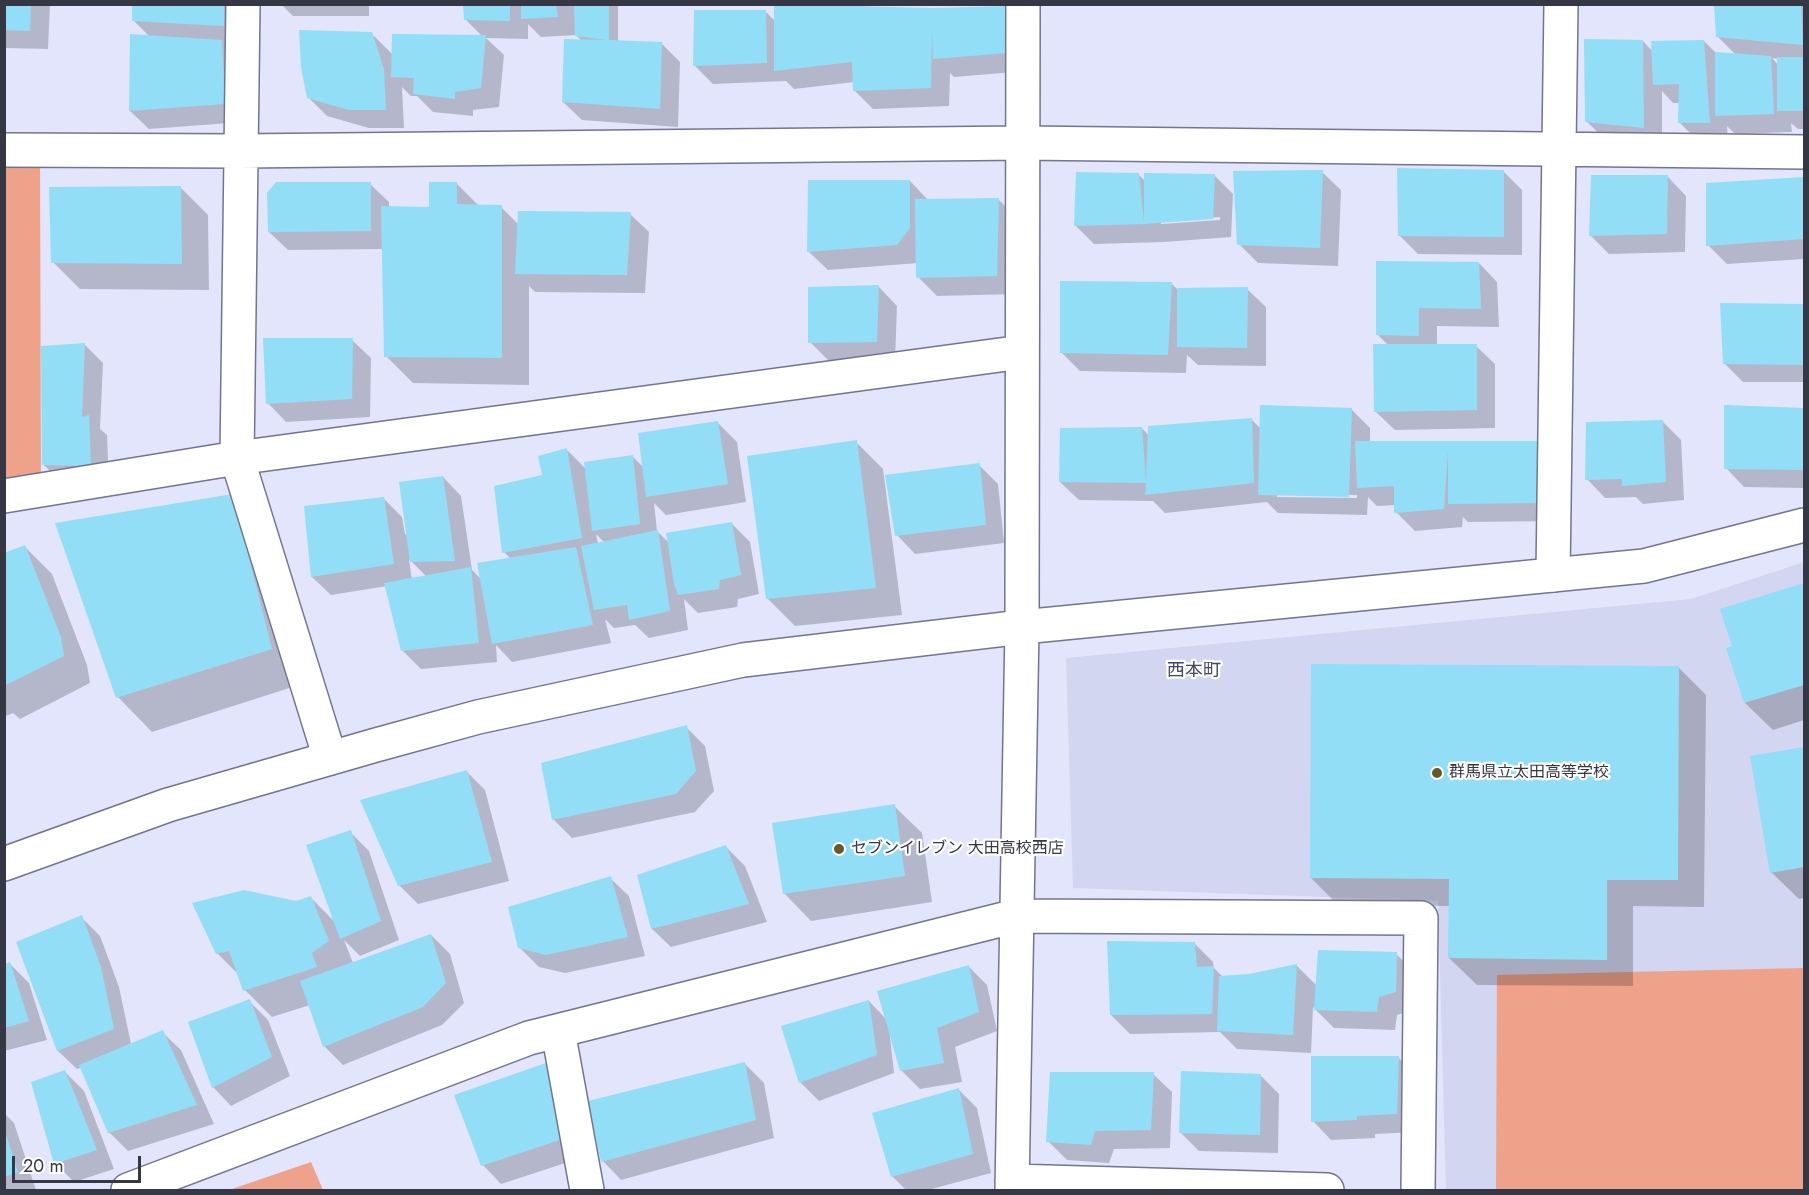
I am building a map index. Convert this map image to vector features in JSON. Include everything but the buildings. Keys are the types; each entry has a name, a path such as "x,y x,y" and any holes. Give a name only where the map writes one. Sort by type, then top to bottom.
{"street":[{"path":"243,4 237,458 330,758"},
{"path":"1023,4 1022,627 1012,1186 1327,1191"},
{"path":"1553,575 1561,4"},
{"path":"4,150 240,151 1023,143 1804,152"},
{"path":"4,496 237,458 1022,352"},
{"path":"4,864 168,805 478,717 743,660 1022,627 1644,566 1804,525"},
{"path":"128,1191 529,1038 1016,916 1420,918 1418,1191"},
{"path":"558,1031 587,1191"}],"shaded area":[{"path":"5,150 40,150 41,490 5,497"},
{"name":"群馬県立太田高等学校","path":"1804,562 1804,1190 1446,1190 1438,901 1073,888 1066,658 1691,599"},
{"path":"1804,968 1804,1190 1496,1190 1497,975"},
{"path":"311,1162 323,1190 229,1190"}],"place":[{"name":"群馬県立太田高等学校","path":"1437,773"},
{"name":"セブンイレブン 大田高校西店","path":"839,849"}],"district":[{"name":"西本町","path":"1194,672"}]}
